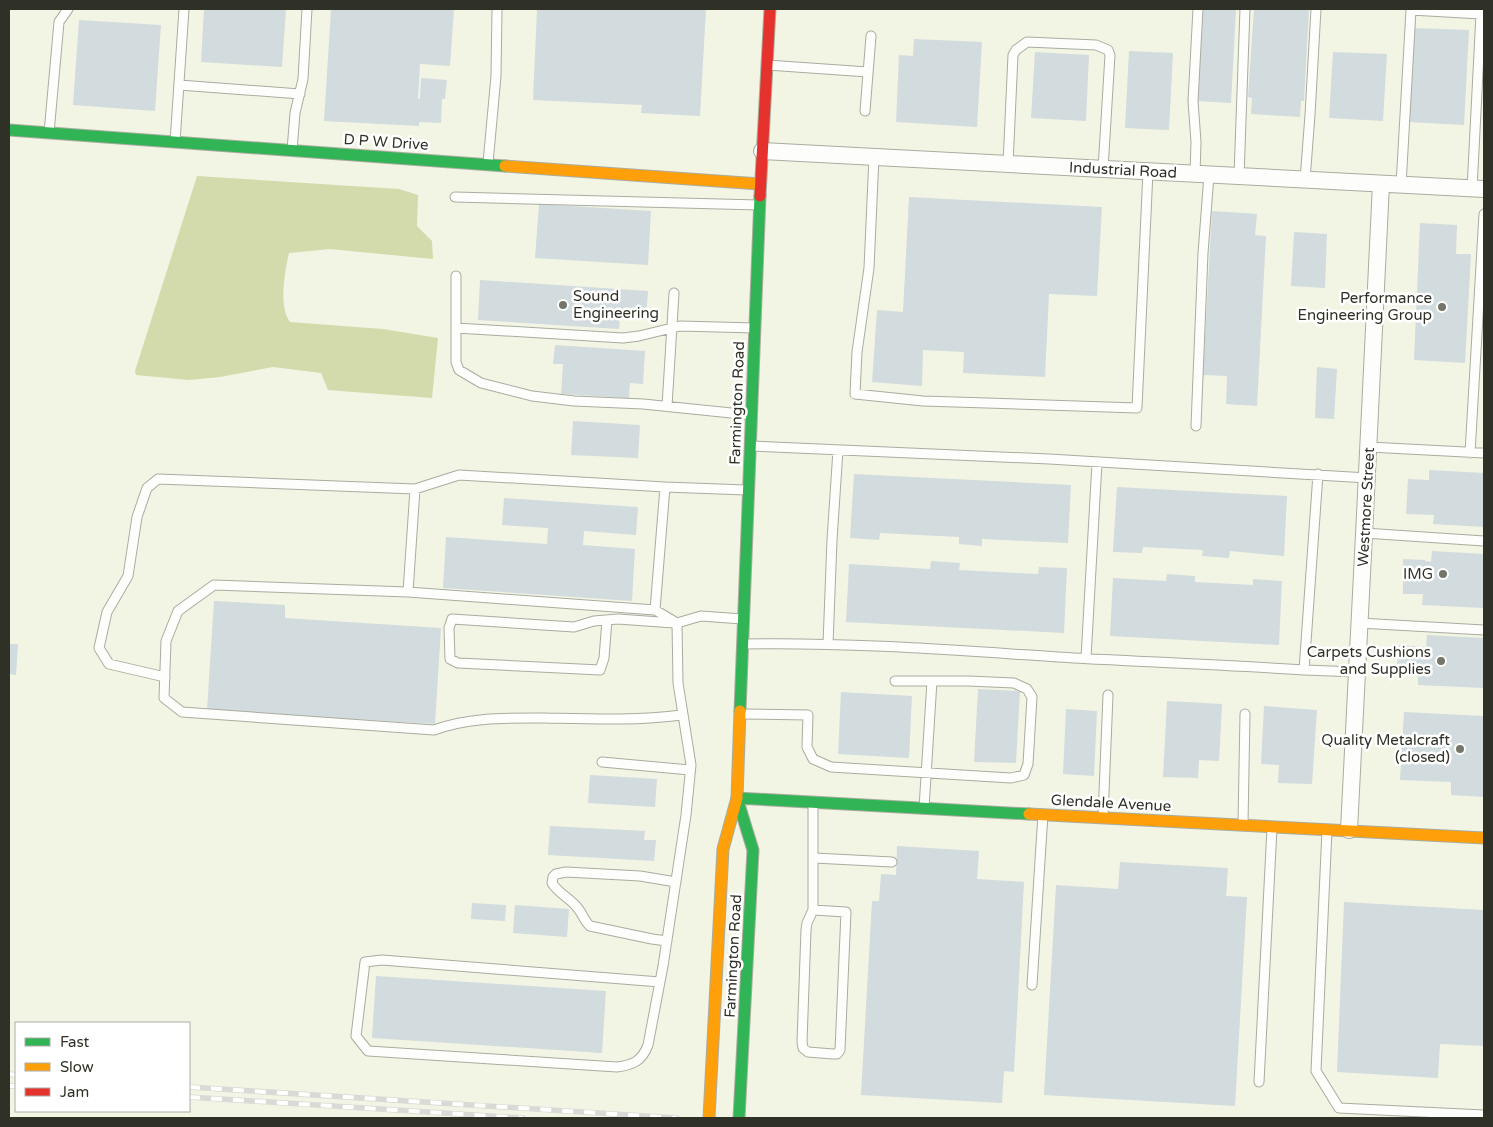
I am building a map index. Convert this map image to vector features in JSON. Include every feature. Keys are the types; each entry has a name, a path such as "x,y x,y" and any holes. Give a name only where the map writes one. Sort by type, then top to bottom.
{"street":[{"name":"Farmington Road","path":"709,1118 723,849 737,798 760,184 770,9"},
{"name":"D P W Drive","path":"9,130 760,184"},
{"name":"Industrial Road","path":"762,151 1478,189"},
{"name":"Westmore Street","path":"1349,830 1368,478 1381,184"},
{"name":"Farmington Road","path":"737,798 753,850 739,1118"},
{"name":"Glendale Avenue","path":"737,798 1484,838"}],"lane":[{"path":"48,133 59,22 68,9"},
{"path":"175,142 184,9"},
{"path":"292,150 295,113 303,79 307,9"},
{"path":"488,164 496,76 497,9"},
{"path":"1196,426 1203,253 1202,175 1196,142 1193,101 1198,9"},
{"path":"1239,176 1244,9"},
{"path":"1305,180 1316,9"},
{"path":"1401,185 1410,10 1483,14 1478,189"},
{"path":"865,111 871,36"},
{"path":"1008,164 1013,55 1016,50 1027,42 1096,45 1108,50 1110,55 1104,169"},
{"path":"767,65 868,72"},
{"path":"179,85 300,94"},
{"path":"874,157 869,268 857,352 855,394 923,401 1137,408 1148,171"},
{"path":"455,197 760,205"},
{"path":"1470,453 1484,214"},
{"path":"456,276 456,362 459,370 480,383 532,396 574,401 667,406 752,415"},
{"path":"667,406 674,292"},
{"path":"456,328 623,338 639,336 672,327 755,328"},
{"path":"751,446 1368,478"},
{"path":"1369,447 1484,453"},
{"path":"828,644 838,450"},
{"path":"1086,658 1097,463"},
{"path":"1304,670 1318,474"},
{"path":"165,677 109,664 99,648 107,612 128,576 137,517 147,488 158,479 415,488 459,475 749,490"},
{"path":"655,610 665,487"},
{"path":"408,592 415,488"},
{"path":"1364,533 1484,541"},
{"path":"677,623 655,610 408,592 214,585 178,611 166,641 164,698 182,712 434,730 454,722 511,718 651,719 682,715"},
{"path":"607,620 604,658 600,670 458,663 450,659 449,628 452,619 574,627 594,621 618,619 677,623 701,616 745,619"},
{"path":"660,982 382,960 365,962 356,1036 368,1051 617,1067 628,1066 637,1062 645,1055 660,982 676,882 686,815 690,770 678,683 677,623"},
{"path":"1359,623 1484,630"},
{"path":"744,644 828,644 947,649 1357,672"},
{"path":"740,714 808,715 807,747 812,759 831,768 1011,778 1024,774 1028,764 1032,697 1027,689 1014,683 968,680 895,681"},
{"path":"924,808 928,773 932,681"},
{"path":"1103,817 1108,695"},
{"path":"1243,825 1245,714"},
{"path":"602,762 690,770"},
{"path":"813,802 813,910 806,930 802,1042 803,1048 808,1052 833,1054 840,1050 846,912 813,910"},
{"path":"1032,985 1043,814"},
{"path":"1260,1082 1264,1019 1264,962 1272,826"},
{"path":"1327,829 1316,1071 1339,1108 1484,1115"},
{"path":"814,858 892,862"},
{"path":"666,941 590,926 578,908 555,888 552,883 553,877 556,874 566,872 624,875 676,882"}],"green space":[{"path":"197,176 399,189 418,195 417,226 432,241 433,259 330,249 289,253 284,279 283,298 286,315 290,322 383,329 438,338 432,398 328,390 321,373 273,367 220,377 189,380 136,375 135,371"}],"building":[{"path":"204,9 286,9 282,67 201,62"},
{"path":"331,9 454,9 450,66 420,64 418,99 420,99 421,78 447,80 445,99 442,99 441,123 419,122 419,126 324,121"},
{"path":"537,9 706,9 700,116 641,113 642,105 533,100"},
{"path":"1202,9 1236,9 1231,103 1197,101"},
{"path":"1254,9 1309,9 1304,101 1301,101 1300,117 1251,114 1252,98 1248,97"},
{"path":"79,20 161,25 155,111 73,105"},
{"path":"1414,28 1469,30 1464,125 1409,122"},
{"path":"914,39 982,42 977,127 896,122 899,55 913,56"},
{"path":"1129,51 1173,53 1169,130 1125,128"},
{"path":"1035,52 1089,55 1086,121 1031,118"},
{"path":"1333,52 1387,54 1383,121 1329,118"},
{"path":"909,197 1102,207 1097,296 1049,294 1045,377 963,373 964,352 923,350 922,386 872,382 877,310 903,312"},
{"path":"539,204 651,211 648,265 535,258"},
{"path":"1212,211 1257,214 1255,235 1266,236 1257,406 1226,404 1227,376 1203,375"},
{"name":"Performance Engineering Group","path":"1420,223 1457,225 1456,254 1471,254 1465,363 1414,360"},
{"path":"1294,232 1327,234 1325,288 1291,286"},
{"name":"Sound Engineering","path":"480,280 648,291 646,320 620,318 619,329 478,320"},
{"path":"555,345 645,351 643,384 630,383 629,398 561,394 563,364 553,364"},
{"path":"1317,367 1337,369 1334,419 1315,418"},
{"path":"573,421 640,425 638,458 571,455"},
{"path":"1429,470 1484,473 1484,527 1433,524 1434,515 1406,514 1408,479 1429,480"},
{"path":"854,474 1071,485 1068,543 982,539 982,546 959,544 959,537 880,533 879,540 850,538"},
{"path":"1117,487 1287,496 1284,556 1230,551 1229,558 1202,556 1203,550 1143,547 1142,553 1113,552"},
{"path":"504,498 638,507 636,535 584,531 583,545 635,549 632,601 443,588 446,537 547,544 548,528 502,525"},
{"name":"IMG","path":"1432,551 1484,554 1484,608 1422,605 1423,594 1403,594 1403,559 1431,562"},
{"path":"931,561 960,563 959,570 1038,574 1039,567 1067,568 1064,633 846,622 849,564 930,569"},
{"path":"1167,574 1195,576 1195,582 1253,585 1253,579 1282,581 1279,645 1110,636 1113,578 1166,581"},
{"path":"214,601 285,605 285,618 441,628 435,724 207,710"},
{"name":"Carpets Cushions and Supplies","path":"1427,635 1484,638 1484,688 1418,685 1418,676 1396,675 1399,645 1426,647"},
{"path":"9,644 18,644 16,675 9,674"},
{"path":"978,689 1020,691 1016,763 974,762"},
{"path":"841,692 912,696 909,758 838,754"},
{"path":"1167,701 1222,704 1219,761 1199,760 1198,778 1163,777"},
{"path":"1264,706 1317,710 1312,784 1278,783 1279,765 1261,764"},
{"path":"1066,709 1097,711 1094,776 1063,774"},
{"name":"Quality Metalcraft (closed)","path":"1404,712 1484,716 1484,797 1451,795 1451,782 1400,780"},
{"path":"590,775 657,779 655,807 588,803"},
{"path":"550,826 645,831 644,840 656,840 654,861 548,855"},
{"path":"897,846 979,851 977,879 1024,882 1014,1072 1004,1071 1002,1103 861,1095 872,901 879,901 881,874 896,875"},
{"path":"1120,862 1228,868 1226,896 1247,897 1235,1106 1044,1095 1056,885 1118,889"},
{"path":"1344,902 1484,910 1484,1046 1440,1044 1438,1078 1337,1072"},
{"path":"472,903 506,905 505,921 471,919"},
{"path":"515,905 569,909 567,937 513,933"},
{"path":"376,976 606,991 602,1053 372,1038"}],"railway":[{"path":"9,1074 15,1075"},
{"path":"9,1086 15,1086"},
{"path":"190,1087 677,1118"},
{"path":"190,1097 523,1118"}],"traffic: fast":[{"path":"9,130 505,166"},
{"path":"740,711 760,196"},
{"path":"737,798 1029,814"},
{"path":"737,798 753,850 739,1118"}],"traffic: slow":[{"path":"505,166 760,184"},
{"path":"709,1118 723,849 737,798 740,711"},
{"path":"1029,814 1484,838"}],"traffic: jam":[{"path":"760,196 770,9"}],"place":[{"name":"Sound Engineering","path":"563,305"},
{"name":"Performance Engineering Group","path":"1442,307"},
{"name":"IMG","path":"1443,574"},
{"name":"Carpets Cushions and Supplies","path":"1441,661"},
{"name":"Quality Metalcraft (closed)","path":"1460,749"}]}
